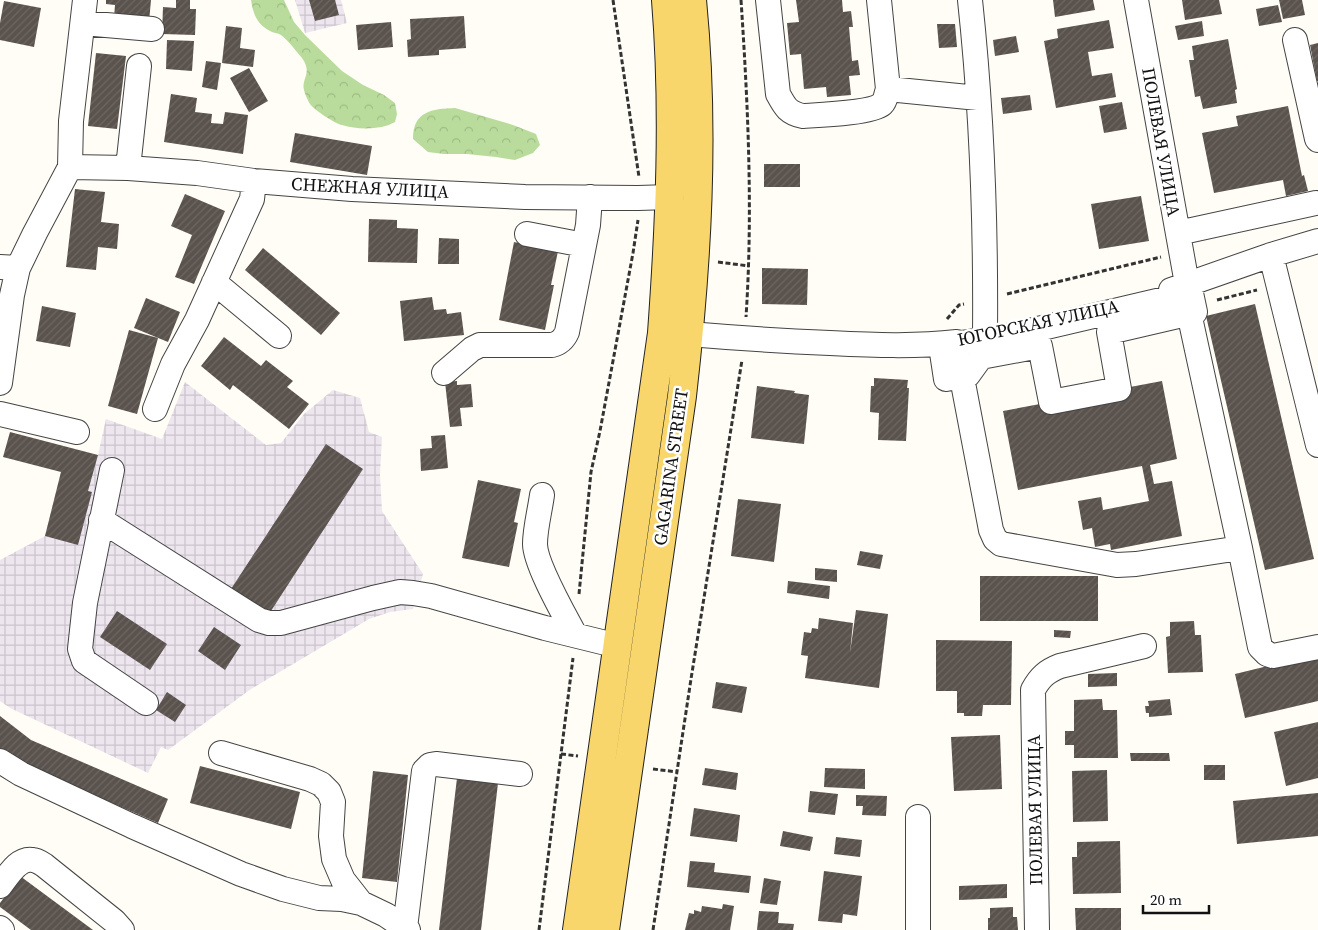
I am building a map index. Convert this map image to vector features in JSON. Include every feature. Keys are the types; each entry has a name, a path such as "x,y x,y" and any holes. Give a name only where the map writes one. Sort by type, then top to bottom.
{"main road":[{"name":"GAGARINA STREET","path":"577,930 662,333 670,197 671,139 670,46 666,0"},
{"name":"GAGARINA STREET","path":"604,930 679,415 689,334 698,198 696,44 692,0"},
{"path":"670,197 698,198"},
{"path":"662,333 689,334"}],"street":[{"path":"768,0 778,94 792,114 803,116 869,109 882,104 888,90 879,0"},
{"path":"970,0 983,178 986,282 985,337"},
{"name":"ПОЛЕВАЯ УЛИЦА","path":"1136,0 1178,233 1186,297 1260,647 1266,654 1274,656 1318,647"},
{"path":"0,382 12,295 9,268 35,233 70,167 71,121 84,11 152,29"},
{"path":"1295,40 1318,140"},
{"path":"128,168 139,66"},
{"path":"888,90 978,98"},
{"name":"СНЕЖНАЯ УЛИЦА","path":"70,167 197,172 254,182 362,189 526,196 670,197"},
{"path":"155,409 173,364 197,320 252,198 254,182"},
{"path":"444,373 472,349 480,345 552,345 560,343 565,337 589,217 590,197"},
{"path":"1178,233 1316,203"},
{"path":"527,234 584,245"},
{"name":"ЮГОРСКАЯ УЛИЦА","path":"689,334 744,339 896,345 938,344 957,355 985,337 1006,334 1120,306 1186,297 1271,255 1318,241"},
{"path":"1271,255 1315,420 1318,445"},
{"path":"214,282 279,336"},
{"path":"957,355 968,375 981,357 1040,346 1051,402 1119,389 1109,332 1186,297"},
{"path":"957,355 1186,297"},
{"path":"957,355 991,530 995,539 1001,544 1117,565 1136,564 1240,548"},
{"path":"0,414 77,432"},
{"path":"112,470 85,603 80,649 84,661 146,703"},
{"path":"542,495 535,545 537,557 545,577 575,635"},
{"path":"101,520 258,620 269,623 281,623 400,592 431,596 618,646"},
{"name":"ПОЛЕВАЯ УЛИЦА","path":"1037,930 1034,690 1038,680 1044,674 1060,666 1144,646"},
{"path":"221,752 310,779 321,784 329,792 333,802 331,836 334,859 343,880 361,903"},
{"path":"0,761 21,774 241,874 283,889 310,896 361,903 386,915 407,929 424,771 430,765 436,764 520,774"},
{"path":"918,817 918,930"},
{"path":"0,886 15,866 23,861 32,860 52,871 114,921 122,930"}],"path":[{"path":"613,0 639,172"},
{"path":"653,930 740,376 746,322 749,266 749,148 741,0"},
{"path":"579,597 591,472 633,253"},
{"path":"539,930 575,635"}],"shaded area":[{"path":"295,0 341,0 347,23 305,33"},
{"path":"185,382 266,445 281,443 304,414 333,390 360,398 369,432 382,437 380,475 382,511 423,574 413,609 390,612 369,619 251,689 168,750 161,747 148,773 10,708 0,701 0,560 45,536 61,472 98,455 106,419 162,439"}],"green space":[{"path":"251,0 284,0 294,22 342,71 395,103 397,114 395,122 376,128 348,127 339,124 312,107 304,90 307,72 305,63 295,49 280,34 270,31 259,22 254,14"},
{"path":"455,108 513,125 536,134 540,145 533,153 515,160 467,154 428,152 413,139 416,122 425,113 439,109"}],"building":[{"path":"106,0 151,0 149,22 114,18 115,5 106,4"},
{"path":"176,0 190,0 190,9 196,9 195,35 162,34 163,7 176,8"},
{"path":"309,0 335,0 339,15 315,21"},
{"path":"796,0 842,0 843,12 851,11 853,27 849,27 852,61 858,60 860,75 849,76 851,95 827,97 826,87 804,89 801,54 790,55 787,23 799,22"},
{"path":"1053,0 1093,0 1095,10 1055,17"},
{"path":"1182,0 1219,0 1222,14 1185,20"},
{"path":"1279,0 1302,0 1305,15 1283,19"},
{"path":"4,1 41,8 34,47 0,40 0,23"},
{"path":"1278,5 1282,22 1259,26 1256,9"},
{"path":"464,16 466,48 439,50 439,55 408,57 407,40 411,39 410,19"},
{"path":"1109,20 1114,48 1088,52 1092,76 1112,73 1116,97 1056,108 1044,41 1058,38 1057,29"},
{"path":"1202,21 1204,36 1178,40 1175,26"},
{"path":"391,22 393,47 358,50 356,25"},
{"path":"937,24 955,24 957,47 939,48"},
{"path":"226,26 242,28 240,48 255,50 253,67 222,63"},
{"path":"1016,36 1019,52 995,56 993,40"},
{"path":"1228,39 1237,89 1235,90 1237,103 1203,109 1200,96 1195,97 1189,60 1194,60 1192,46"},
{"path":"167,40 194,41 192,71 166,69"},
{"path":"1318,43 1318,81 1317,81 1310,45"},
{"path":"96,53 126,56 117,129 88,126"},
{"path":"206,61 221,63 217,90 202,87"},
{"path":"249,68 268,101 249,112 230,78"},
{"path":"171,94 197,98 195,112 212,114 211,123 223,124 225,112 248,115 243,154 164,142"},
{"path":"1030,95 1032,110 1003,114 1001,98"},
{"path":"1122,102 1127,129 1104,133 1099,106"},
{"path":"1288,106 1302,176 1304,175 1308,191 1286,196 1283,180 1214,193 1202,133 1238,126 1236,116"},
{"path":"295,133 372,146 367,175 290,162"},
{"path":"764,164 800,164 800,187 764,187"},
{"path":"75,189 105,192 101,222 119,224 117,249 98,247 96,270 66,267"},
{"path":"185,194 225,211 194,284 175,277 192,235 171,226"},
{"path":"1141,196 1149,241 1099,249 1091,204"},
{"path":"369,219 397,220 397,228 418,229 417,263 368,262"},
{"path":"439,238 459,239 459,264 438,264"},
{"path":"514,242 558,251 551,285 554,285 545,330 499,320"},
{"path":"263,248 340,313 321,335 245,270"},
{"path":"762,268 808,269 807,305 762,304"},
{"path":"432,297 434,310 446,309 447,314 461,312 464,335 404,341 400,301"},
{"path":"146,298 180,312 168,342 134,328"},
{"path":"1255,304 1314,559 1265,570 1206,316"},
{"path":"42,306 76,313 70,347 36,341"},
{"path":"129,330 158,338 137,414 108,406"},
{"path":"224,337 261,366 266,360 293,381 287,387 309,404 289,429 233,385 230,390 201,366"},
{"path":"874,378 908,380 906,441 878,440 879,413 870,412 871,386 874,386"},
{"path":"457,381 457,385 471,384 473,407 460,408 462,426 450,427 445,382"},
{"path":"1162,381 1177,459 1150,465 1154,484 1172,481 1182,536 1111,550 1110,544 1095,547 1092,528 1083,530 1078,501 1101,497 1103,510 1149,501 1142,466 1018,490 1003,411"},
{"path":"757,386 795,391 794,393 809,395 804,444 751,438"},
{"path":"10,432 98,455 88,491 92,492 78,545 45,536 61,472 3,457"},
{"path":"445,435 448,468 421,471 420,449 432,448 431,436"},
{"path":"326,444 363,469 269,614 231,589"},
{"path":"478,480 521,489 514,522 518,523 509,567 462,558"},
{"path":"738,499 781,504 774,562 731,556"},
{"path":"860,551 883,555 880,569 857,565"},
{"path":"815,568 837,570 837,582 815,580"},
{"path":"980,576 1098,576 1098,621 980,621"},
{"path":"788,581 830,586 829,599 787,593"},
{"path":"856,610 888,614 879,688 805,678 808,656 801,655 804,632 811,633 812,628 818,629 819,618 853,623 850,653"},
{"path":"117,611 167,644 150,670 100,637"},
{"path":"1194,621 1195,635 1201,635 1203,672 1168,673 1166,637 1170,636 1170,622"},
{"path":"214,627 241,645 225,670 198,651"},
{"path":"1054,630 1071,631 1070,638 1054,637"},
{"path":"936,640 1012,641 1011,705 983,705 982,716 964,716 964,713 957,713 957,691 936,691"},
{"path":"1318,654 1318,701 1245,718 1235,674"},
{"path":"1117,673 1117,686 1088,687 1088,674"},
{"path":"716,682 747,687 742,713 712,708"},
{"path":"167,692 186,705 175,722 156,710"},
{"path":"1102,699 1103,710 1117,710 1118,758 1074,758 1074,745 1065,745 1065,731 1074,731 1074,700"},
{"path":"1170,699 1172,715 1149,717 1149,713 1146,713 1145,706 1149,706 1148,701"},
{"path":"0,716 31,740 168,799 158,823 16,761 0,748"},
{"path":"1318,722 1318,778 1286,786 1274,732"},
{"path":"1000,735 1002,789 954,791 951,737"},
{"path":"1130,753 1169,753 1170,761 1131,761"},
{"path":"1204,765 1225,765 1225,780 1204,780"},
{"path":"200,766 300,792 291,829 190,803"},
{"path":"705,768 738,773 736,790 702,785"},
{"path":"825,768 865,769 865,789 824,787"},
{"path":"1107,770 1108,821 1073,822 1072,771"},
{"path":"373,771 408,775 397,882 362,878"},
{"path":"457,778 498,783 481,930 439,930"},
{"path":"810,791 838,794 835,815 808,812"},
{"path":"1318,793 1318,836 1237,844 1233,801"},
{"path":"856,795 887,796 886,816 862,815 863,806 856,806"},
{"path":"694,808 740,815 737,842 690,836"},
{"path":"783,831 813,837 810,851 780,846"},
{"path":"836,837 862,840 860,857 834,854"},
{"path":"1120,841 1121,893 1073,894 1072,857 1077,857 1077,842"},
{"path":"690,861 715,863 714,872 751,876 749,893 687,887"},
{"path":"824,871 862,876 857,916 843,914 842,923 818,921"},
{"path":"20,876 93,930 31,930 0,907 0,903"},
{"path":"764,878 781,881 777,905 760,903"},
{"path":"1007,884 1007,898 959,900 959,886"},
{"path":"723,904 734,906 730,930 685,930 689,913 694,914 694,910 701,912 702,906 722,909"},
{"path":"1013,907 1013,917 1017,917 1018,930 988,930 990,908"},
{"path":"1075,908 1121,908 1121,930 1076,930"},
{"path":"759,911 779,912 778,923 794,924 793,930 757,930"}]}
